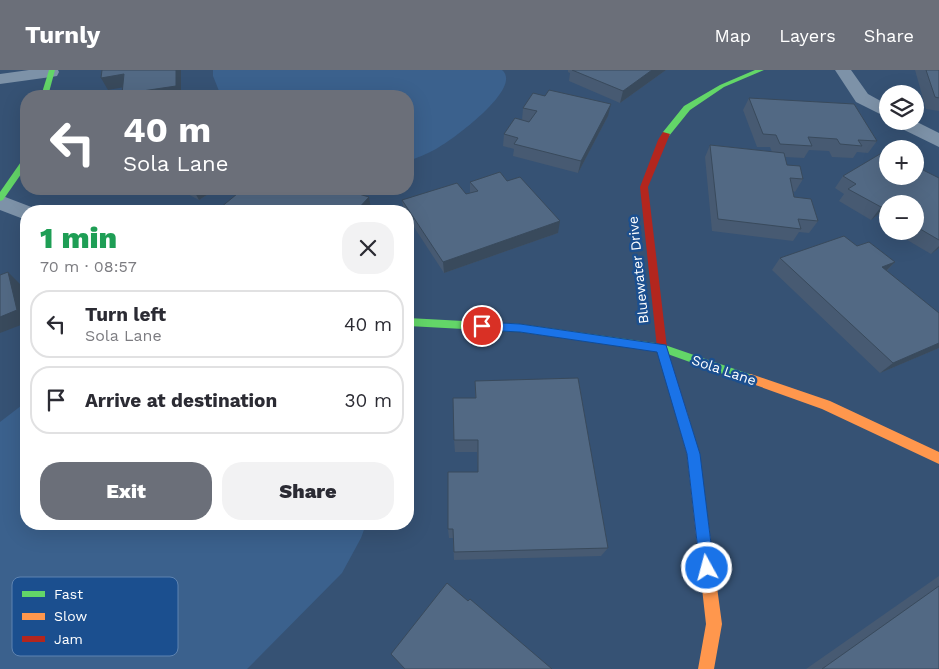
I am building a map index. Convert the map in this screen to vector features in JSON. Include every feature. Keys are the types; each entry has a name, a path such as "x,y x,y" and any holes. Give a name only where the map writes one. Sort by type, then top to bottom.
{"street":[{"name":"Bluewater Drive","path":"706,669 714,624 693,454 662,348 644,187 662,140 687,108 722,86 761,70"},
{"path":"843,70 862,98 879,108"},
{"path":"0,79 52,71 46,90"},
{"path":"918,130 939,141"},
{"path":"0,198 20,172"},
{"path":"0,202 20,210"},
{"name":"Sola Lane","path":"414,322 520,328 662,348 826,405 939,458"}],"water":[{"path":"213,70 502,70 506,78 503,89 495,101 483,113 456,136 436,149 414,159 414,90 219,90 213,76"},
{"path":"20,407 20,530 364,530 342,573 247,669 0,669 0,422"}],"building":[{"path":"102,70 176,70 176,86 149,90 122,90 124,74 101,78"},
{"path":"572,70 652,70 623,91"},
{"path":"926,70 939,70 939,98 935,97"},
{"path":"549,90 611,104 581,161 514,144 518,138 504,134 515,118 529,122 537,111 523,108 533,93 545,96"},
{"path":"749,98 854,104 877,141 858,140 862,146 840,144 837,139 808,137 812,146 780,144 776,135 763,134"},
{"path":"710,145 784,153 787,165 800,166 803,179 790,178 794,197 811,199 818,221 798,219 801,229 718,219"},
{"path":"879,155 879,185 924,185 924,170 939,178 939,240 924,231 924,195 879,195 879,206 848,189 856,184 843,176"},
{"path":"500,172 507,181 520,177 560,221 443,262 414,218 414,205 405,205 402,200 457,183 466,194 478,191 470,182"},
{"path":"236,195 362,195 369,197 362,205 224,205"},
{"path":"844,236 857,246 869,242 895,262 882,267 939,313 939,343 893,363 780,258"},
{"path":"8,272 17,310 0,317 0,275"},
{"path":"578,378 608,548 454,552 453,529 448,529 448,472 478,472 478,440 454,440 453,398 476,398 475,381"},
{"path":"447,583 468,601 470,599 552,669 405,669 391,654"},
{"path":"939,586 939,669 822,669"}],"traffic: fast":[{"path":"46,90 52,70"},
{"path":"666,134 687,108 722,86 761,70"},
{"path":"0,198 20,170"},
{"path":"414,322 520,328 662,348 751,379"}],"traffic: slow":[{"path":"751,379 826,405 939,458"},
{"path":"681,412 693,454 714,624 706,669"}],"traffic: jam":[{"path":"666,134 644,187 662,348 681,412"}],"route":[{"path":"482,326 520,328 662,348 693,454 707,568"}]}
